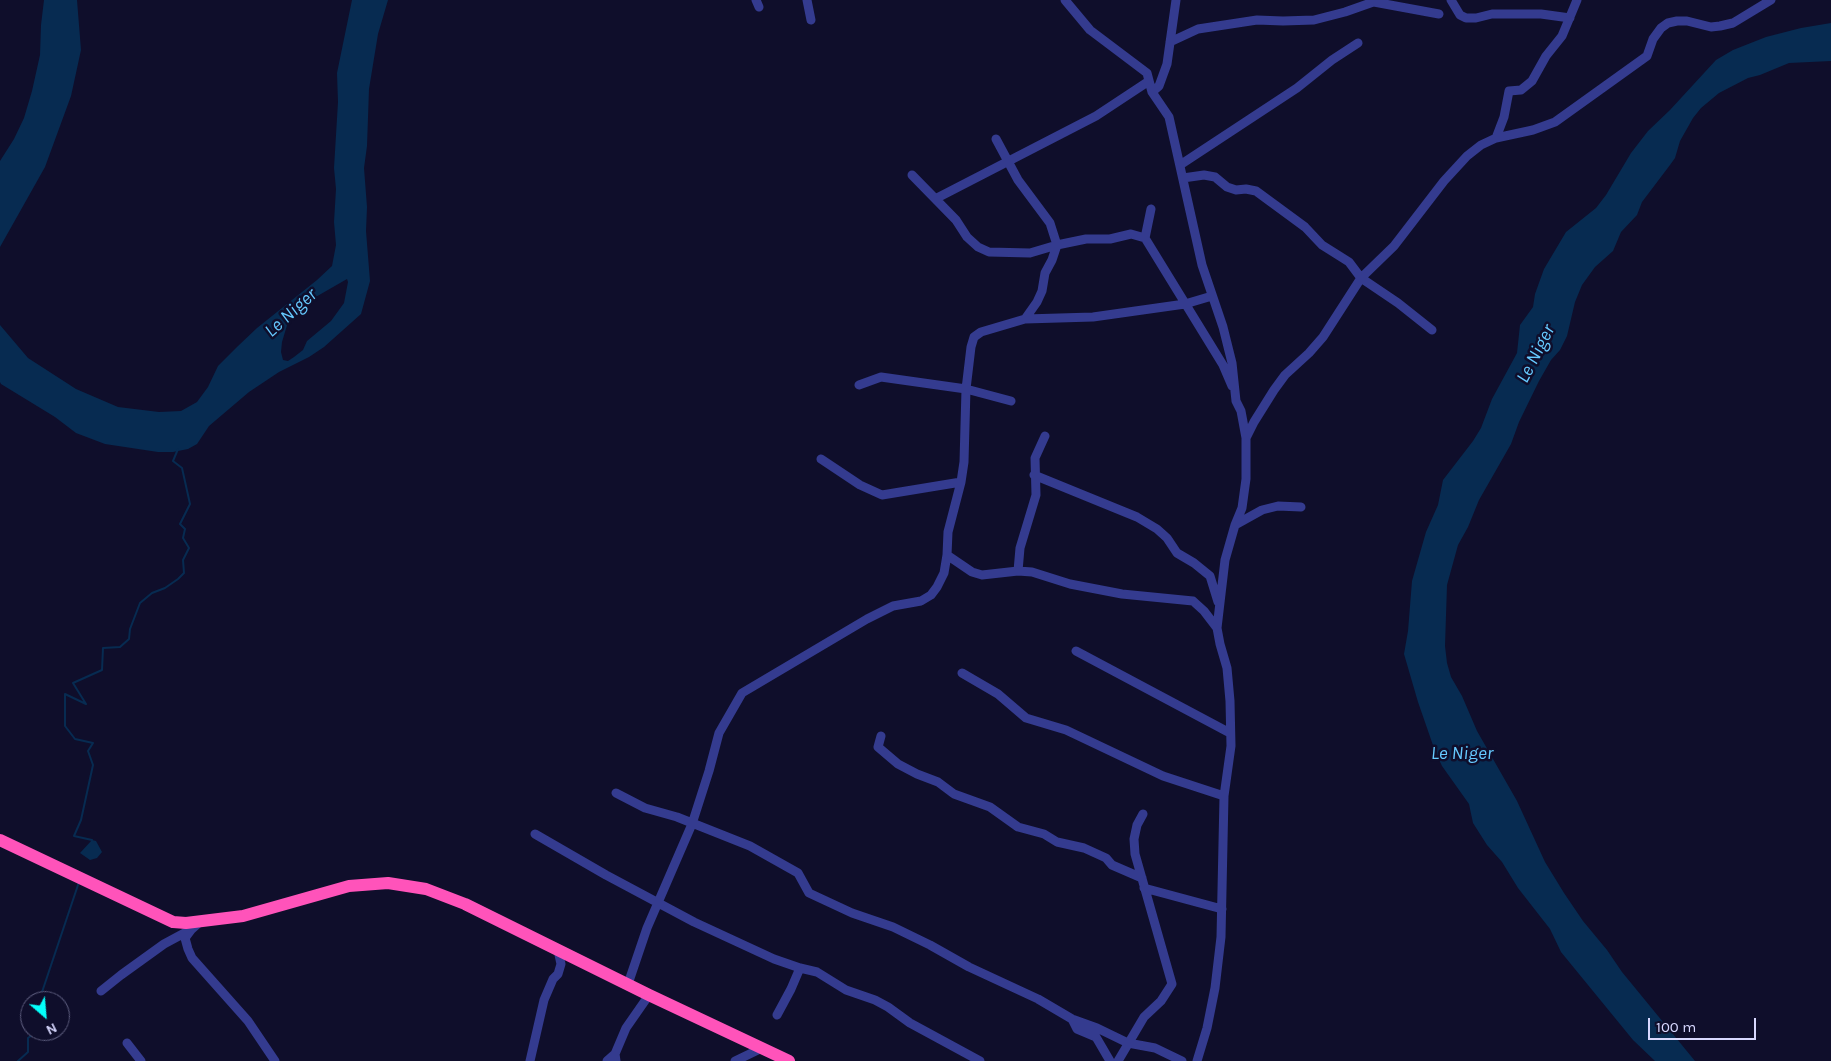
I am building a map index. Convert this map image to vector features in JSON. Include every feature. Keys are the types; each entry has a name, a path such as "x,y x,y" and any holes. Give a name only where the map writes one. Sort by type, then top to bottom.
{"highway":[{"path":"0,840 173,922 195,926 243,916 349,886 388,883 426,889 465,904 649,995 789,1061"}],"street":[{"path":"807,0 811,20"},
{"path":"1065,0 1090,30 1147,73 1152,92 1168,117 1202,265 1232,363 1236,401"},
{"path":"1152,92 1159,86 1167,64 1176,0"},
{"path":"1451,0 1460,15 1466,18 1476,18 1492,14 1541,14 1570,18"},
{"path":"1496,138 1504,117 1509,91 1521,90 1532,81 1546,56 1562,36 1577,0"},
{"path":"1246,438 1254,422 1285,375 1323,337 1361,278 1394,246 1444,181 1467,156 1481,145 1496,138 1533,130 1555,122 1647,56 1653,39 1661,28 1668,23 1677,20 1711,27 1734,23 1772,0"},
{"path":"1170,42 1198,29 1257,20 1314,20 1376,1 1438,14"},
{"path":"1180,165 1297,88 1332,60 1358,43"},
{"path":"937,198 1096,116 1150,81"},
{"path":"996,139 1018,180 1050,223 1057,245 1045,273 1042,291 1025,319"},
{"path":"912,175 937,198 956,220 967,237 978,247 990,252 1030,253 1086,239 1110,239 1131,234 1145,238 1223,365 1241,412 1246,438 1246,480 1242,508 1225,560 1217,628 1227,668 1230,701 1230,733 1224,796 1222,937 1207,1028 1197,1061"},
{"path":"1183,178 1204,175 1215,177 1227,187 1236,190 1246,188 1256,190 1305,227 1322,245 1349,262 1361,278 1398,303 1432,330"},
{"path":"1145,238 1151,209"},
{"path":"628,984 647,928 692,824 719,732 742,692 867,619 893,606 921,601 931,595 937,587 944,572 948,532 961,482 964,462 966,389 974,337 981,332 1025,319 1093,317 1185,304 1212,296"},
{"path":"859,385 881,378 966,389 1011,401"},
{"path":"1018,571 1020,548 1036,495 1035,458 1045,436"},
{"path":"821,460 860,485 882,495 961,482"},
{"path":"1034,475 1137,517 1157,529 1167,538 1177,553 1194,563 1210,576 1220,607"},
{"path":"1235,525 1262,510 1278,506 1301,507"},
{"path":"947,556 972,572 982,575 1018,571 1032,572 1070,584 1122,594 1193,601 1204,611 1217,628"},
{"path":"1076,651 1230,733"},
{"path":"962,674 998,694 1026,718 1066,730 1163,776 1224,796"},
{"path":"881,736 878,747 898,764 938,782 954,794 990,807 1018,826 1044,834 1057,842 1091,851 1106,858 1112,865 1143,883 1222,909"},
{"path":"616,793 646,808 677,817 750,846 798,873 809,894 892,927 930,945 969,967 1038,999 1072,1019 1097,1028 1128,1043 1155,1048 1182,1061"},
{"path":"1118,1061 1144,1017 1161,1001 1172,984 1135,854 1134,839 1137,825 1143,814"},
{"path":"535,834 694,922 774,959 817,972 846,990 875,1000 910,1023 980,1061"},
{"path":"101,991 164,944 195,926"},
{"path":"195,926 185,938 192,958 248,1021 274,1061"},
{"path":"530,1061 544,1000 553,979 558,974 561,964 558,950"},
{"path":"776,1015 792,989 800,968"},
{"path":"608,1061 616,1058 626,1028 649,995"},
{"path":"1072,1019 1077,1029 1096,1037 1110,1061"},
{"path":"127,1042 141,1061"},
{"path":"735,1061 762,1048"}],"water":[{"path":"44,0 77,0 81,50 71,96 45,167 0,247 0,161 14,139 24,118 32,91 40,55"},
{"name":"Le Niger","path":"352,0 388,0 378,34 369,89 367,146 364,168 370,281 361,314 324,347 279,372 249,392 209,426 197,444 188,449 173,452 158,452 105,444 76,433 55,417 1,384 0,325 28,358 76,389 118,407 159,412 181,411 197,402 208,387 218,366 257,328 332,266 336,245 334,168 338,102 337,73","holes":["347,279 344,303 331,321 307,341 303,350 288,361 283,360 281,352 282,342 293,313 307,302"]},
{"name":"Le Niger","path":"1831,23 1831,61 1789,63 1748,78 1719,93 1701,108 1693,118 1680,141 1675,158 1642,202 1637,215 1621,232 1613,251 1595,267 1582,285 1575,302 1567,336 1539,381 1519,422 1511,444 1479,500 1458,545 1447,585 1445,646 1451,677 1462,696 1477,731 1517,801 1545,862 1583,921 1695,1061 1655,1061 1633,1040 1561,952 1550,929 1518,888 1502,862 1487,845 1473,823 1469,804 1442,766 1418,702 1404,654 1412,581 1426,532 1438,505 1443,480 1481,428 1492,399 1517,353 1520,325 1533,307 1535,294 1544,269 1566,232 1596,208 1631,153 1648,131 1716,60 1733,50 1766,37"},
{"path":"92,840 96,841 102,852 97,858 90,860 80,853"}],"waterway":[{"path":"92,840 74,836 81,820 93,765 88,751 93,743 75,739 65,726 65,694 86,704 73,683 102,670 103,648 120,647 129,639 130,629 140,603 152,593 165,588 184,573 183,560 189,548 183,538 185,529 180,524 190,504 182,468 173,461 178,449"},
{"path":"42,991 79,882"},
{"path":"18,1061 28,1052 28,1041"}]}
